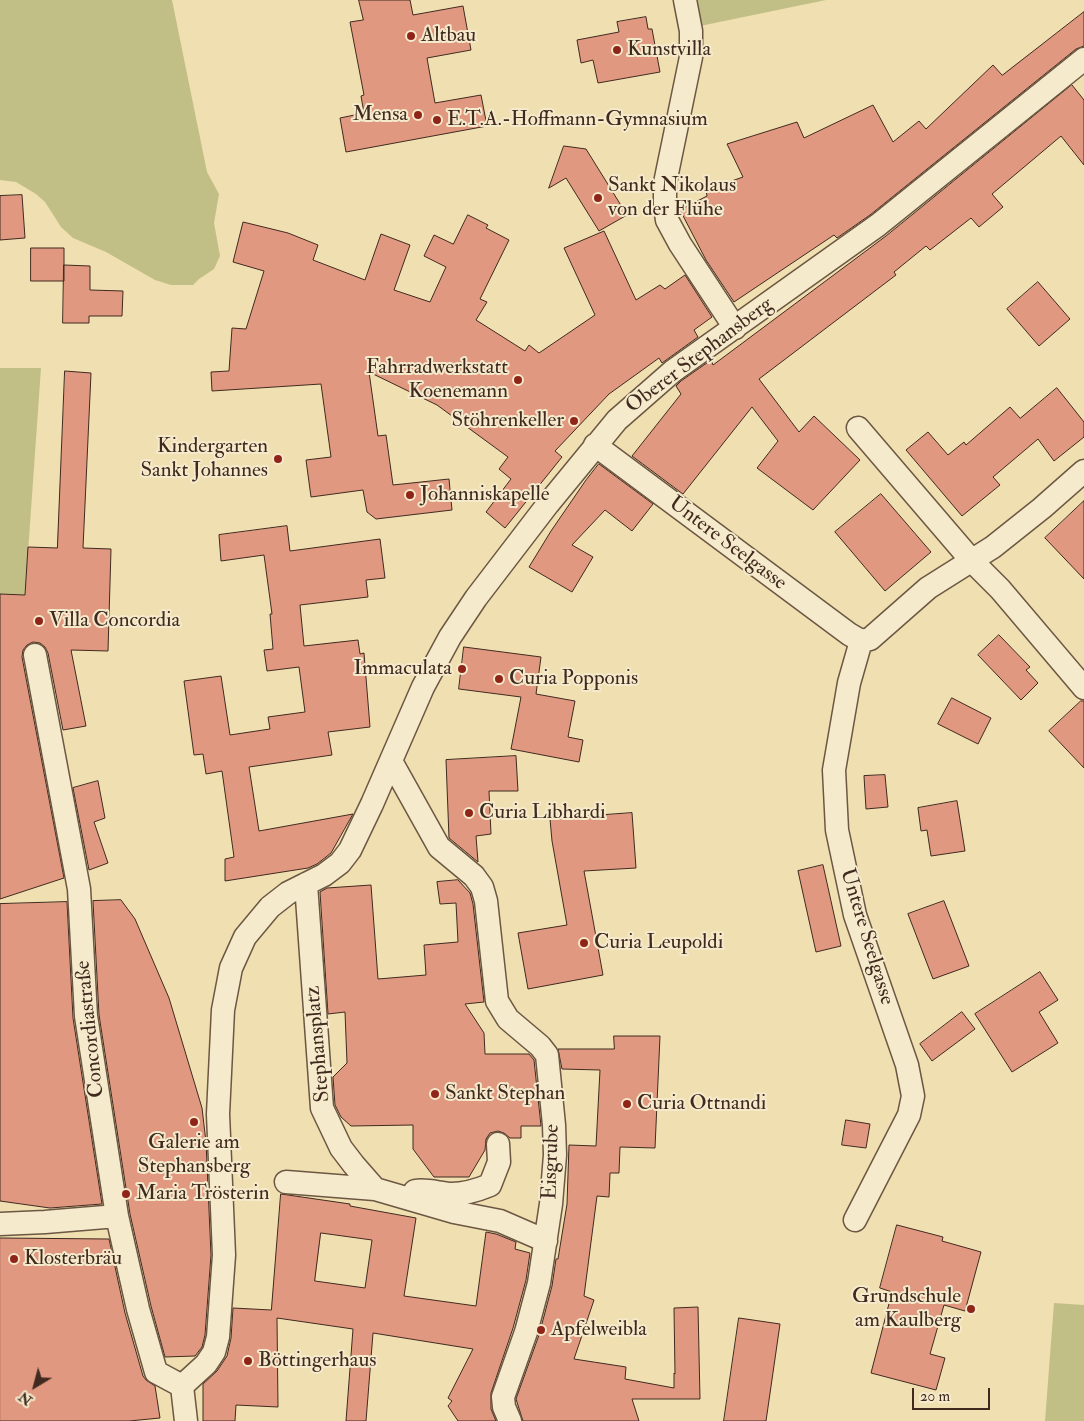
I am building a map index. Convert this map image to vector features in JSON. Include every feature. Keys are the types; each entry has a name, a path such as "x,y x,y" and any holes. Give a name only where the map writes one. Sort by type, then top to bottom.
{"street":[{"path":"686,0 691,31 691,56 665,183 667,220 680,244 735,328"},
{"name":"Oberer Stephansberg","path":"182,1386 206,1364 214,1352 218,1336 224,1255 218,1114 223,1010 231,968 246,937 270,907 288,893 324,875 340,863 350,850 423,687 450,637 500,566 595,445 617,420 673,372 878,225 1084,59"},
{"path":"858,428 972,561 1000,589 1084,688"},
{"name":"Untere Seelgasse","path":"595,445 848,634 861,641 849,683 834,770 837,830 855,915 907,1065 913,1096 909,1115 855,1220"},
{"path":"861,641 870,639 928,588 972,561 1042,508 1084,471"},
{"name":"Concordiastraße","path":"35,655 79,889 86,1016 117,1216 138,1309 156,1372 182,1386"},
{"name":"Eisgrube","path":"391,761 439,847 474,876 482,887 486,901 497,1001 508,1019 540,1046 547,1055 555,1155 546,1241 539,1283 528,1324 503,1398 504,1407 510,1421"},
{"name":"Stephansplatz","path":"306,884 322,1108 341,1148 354,1165 385,1192"},
{"path":"286,1182 385,1192 422,1190 452,1194 473,1192 490,1185 499,1162 498,1144"},
{"path":"385,1192 454,1212 500,1221 546,1241"},
{"path":"0,1224 117,1216"},
{"path":"182,1386 186,1421"}],"shaded area":[{"path":"0,0 172,0 207,172 219,194 214,223 220,256 214,269 193,285 171,285 155,280 106,252 73,238 61,227 45,202 36,194 16,182 0,180"},
{"path":"696,0 826,0 700,26"},
{"path":"0,368 41,368 25,595 0,594"},
{"path":"1054,1303 1084,1305 1084,1421 1045,1421"}],"building":[{"path":"359,0 410,0 413,15 463,6 471,50 427,58 435,103 481,95 487,126 346,152 340,118 364,113 361,96 364,95 350,22 363,20"},
{"path":"1084,12 1084,46 1076,49 870,215 837,238 834,235 734,302 706,260 680,210 707,196 706,190 743,177 727,144 797,122 804,138 873,105 893,142 919,121 926,129 993,65 1002,75"},
{"name":"Kunstvilla","path":"646,17 648,29 652,29 660,72 598,83 593,60 581,63 577,40 619,32 617,22"},
{"path":"1072,85 1084,100 1084,165 1061,136 992,194 1003,207 979,227 971,218 930,250 926,246 894,272 896,275 759,379 799,432 814,416 860,460 813,510 757,468 778,441 752,407 683,494 632,456 681,394 676,386 681,381 711,360 713,365 886,236"},
{"name":"Sankt Nikolaus von der Flühe","path":"564,146 586,149 627,215 599,231 566,178 549,188"},
{"path":"22,195 25,238 0,240 0,196"},
{"path":"468,215 488,225 486,228 509,240 480,299 487,302 476,320 525,351 529,345 539,353 595,315 564,248 604,231 636,300 660,285 665,289 685,275 712,317 694,330 698,337 662,363 659,358 609,394 555,451 562,457 505,528 486,512 511,479 499,469 508,457 437,405 369,372 378,436 386,435 393,485 449,479 452,510 376,519 367,512 363,490 311,497 306,460 331,457 321,384 212,391 211,372 229,371 232,328 246,329 264,271 233,262 243,222 288,233 318,245 313,260 365,280 381,234 410,245 394,290 430,302 446,267 424,256 434,235 453,244"},
{"path":"31,248 64,248 64,281 31,281"},
{"path":"64,265 90,266 90,290 123,291 122,316 89,316 89,323 63,323"},
{"path":"1038,282 1070,319 1039,346 1007,309"},
{"path":"65,371 91,373 83,548 111,549 108,651 71,650 86,726 63,730 48,653 45,647 40,643 33,642 23,650 22,657 64,878 0,899 0,594 25,595 28,547 57,548"},
{"path":"1057,388 1084,422 1084,437 1054,461 1038,439 993,477 1000,485 962,516 906,450 928,432 948,455 964,442 966,445 1010,407 1020,418"},
{"path":"599,464 653,504 632,531 605,510 572,545 593,557 572,592 529,567 551,531"},
{"path":"881,494 931,552 885,591 835,532"},
{"path":"1084,501 1084,579 1045,538"},
{"path":"287,526 290,551 380,539 385,578 366,580 368,597 300,605 304,646 358,640 360,654 364,653 370,727 328,732 332,755 249,767 259,831 353,814 331,853 317,864 308,868 225,881 225,859 234,857 222,771 206,774 203,754 194,755 184,681 221,676 230,735 270,729 268,717 305,712 299,667 267,671 264,650 273,649 270,614 272,614 264,555 221,561 219,535"},
{"path":"999,635 1030,667 1026,670 1038,683 1021,700 978,655"},
{"path":"464,647 541,657 536,694 575,701 568,737 583,740 579,762 511,749 521,697 459,689"},
{"path":"952,698 991,718 978,744 938,724"},
{"path":"1081,701 1084,701 1084,768 1049,731"},
{"name":"Curia Libhardi","path":"516,756 518,791 489,791 491,834 476,836 478,862 449,838 446,760"},
{"path":"885,775 888,807 866,809 864,776"},
{"path":"98,781 105,818 94,822 108,863 89,870 73,788"},
{"path":"957,801 965,851 931,856 927,830 921,831 918,808"},
{"path":"632,813 636,868 584,871 603,975 528,989 518,933 567,925 552,841 550,819"},
{"path":"823,865 841,946 816,952 798,871"},
{"path":"458,880 470,893 473,904 484,1002 465,1004 484,1033 485,1054 529,1054 534,1060 541,1126 521,1126 521,1138 510,1138 498,1131 490,1133 486,1139 485,1150 469,1177 434,1177 413,1149 413,1125 351,1126 341,1117 335,1105 333,1077 347,1063 345,1012 328,1014 320,892 327,888 371,885 378,979 426,975 424,945 458,942 456,903 440,904 437,882"},
{"path":"121,900 135,919 169,998 202,1108 206,1142 211,1255 205,1335 202,1347 195,1356 165,1357 130,1214 99,1015 93,901"},
{"path":"944,901 969,966 933,979 908,914"},
{"path":"67,902 73,1018 102,1204 50,1208 0,1201 0,904"},
{"path":"1040,972 1058,1000 1039,1012 1058,1043 1012,1072 975,1014"},
{"path":"962,1012 975,1029 932,1061 920,1044"},
{"path":"614,1036 660,1036 655,1148 620,1147 619,1173 610,1173 609,1197 597,1196 584,1296 594,1300 574,1359 626,1367 625,1379 674,1388 674,1308 698,1307 700,1399 632,1399 639,1421 523,1421 516,1399 539,1335 552,1286 556,1259 558,1259 567,1204 569,1145 596,1146 600,1070 562,1069 558,1049 614,1049"},
{"path":"846,1120 870,1124 866,1148 842,1145"},
{"path":"281,1194 350,1204 350,1206 416,1218 404,1296 476,1306 486,1232 516,1242 515,1249 530,1253 526,1280 513,1328 491,1393 491,1409 496,1421 458,1421 448,1406 452,1401 448,1398 473,1349 373,1333 366,1421 346,1421 353,1329 277,1318 278,1407 236,1405 235,1421 203,1421 203,1384 217,1371 227,1356 231,1338 233,1308 271,1310","holes":["321,1233 372,1240 365,1288 315,1281"]},
{"path":"897,1225 943,1237 942,1241 981,1252 965,1311 944,1305 930,1354 945,1358 936,1390 871,1373 892,1292 880,1288"},
{"path":"0,1238 109,1239 125,1313 143,1376 155,1386 160,1418 129,1421 0,1421"},
{"path":"739,1318 780,1324 766,1421 724,1421"}],"place":[{"name":"Altbau","path":"411,36"},
{"name":"Kunstvilla","path":"617,50"},
{"name":"Mensa","path":"418,115"},
{"name":"E.T.A.-Hoffmann-Gymnasium","path":"437,120"},
{"name":"Sankt Nikolaus von der Flühe","path":"598,198"},
{"name":"Fahrradwerkstatt Koenemann","path":"518,380"},
{"name":"Stöhrenkeller","path":"574,421"},
{"name":"Kindergarten Sankt Johannes","path":"278,459"},
{"name":"Johanniskapelle","path":"410,495"},
{"name":"Villa Concordia","path":"39,621"},
{"name":"Immaculata","path":"462,669"},
{"name":"Curia Popponis","path":"499,679"},
{"name":"Curia Libhardi","path":"469,813"},
{"name":"Curia Leupoldi","path":"584,943"},
{"name":"Sankt Stephan","path":"435,1094"},
{"name":"Curia Ottnandi","path":"627,1104"},
{"name":"Galerie am Stephansberg","path":"194,1122"},
{"name":"Maria Trösterin","path":"126,1194"},
{"name":"Klosterbräu","path":"14,1259"},
{"name":"Grundschule am Kaulberg","path":"971,1309"},
{"name":"Apfelweibla","path":"541,1330"},
{"name":"Böttingerhaus","path":"248,1361"}]}
